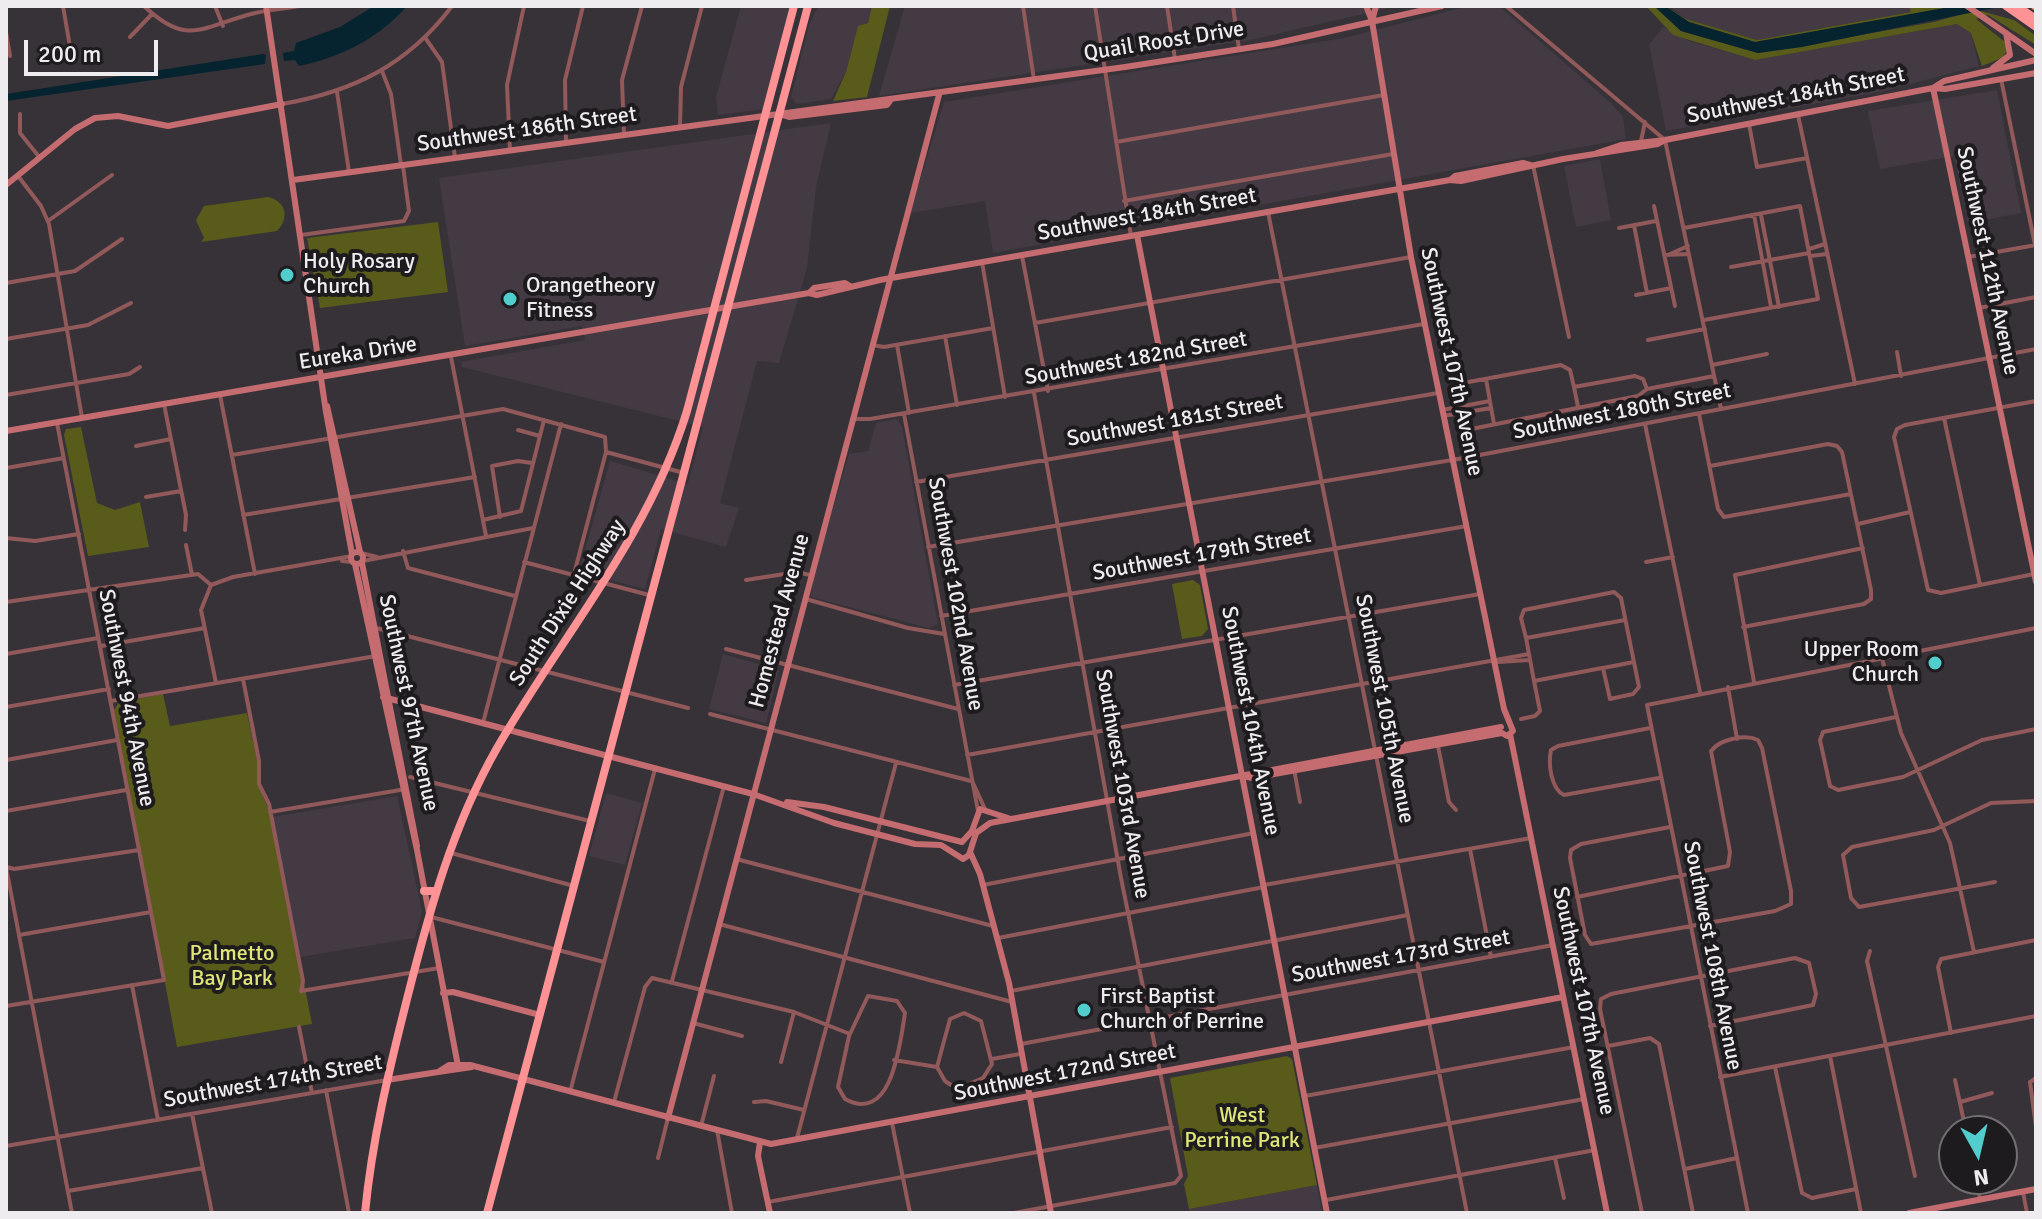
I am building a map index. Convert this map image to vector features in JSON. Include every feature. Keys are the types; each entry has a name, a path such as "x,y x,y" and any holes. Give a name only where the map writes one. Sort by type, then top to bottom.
{"highway":[{"path":"2006,6 2028,16"},
{"path":"2017,6 2036,27"},
{"name":"South Dixie Highway","path":"487,1213 803,24 803,7"},
{"name":"South Dixie Highway","path":"365,1213 387,1080 428,917 449,852 475,791 508,730 638,530 668,468 715,309 766,116 803,7"},
{"path":"736,229 748,232"},
{"path":"681,431 694,435"},
{"path":"424,891 436,891"}],"street":[{"path":"63,6 70,47"},
{"path":"144,6 178,31 223,26 267,9 300,6"},
{"path":"215,6 223,26"},
{"path":"6,185 81,125 100,117 118,116 168,126 337,92 382,71 426,38 452,6"},
{"path":"510,151 507,85 524,6"},
{"path":"566,142 565,80 583,6"},
{"path":"624,135 622,80 642,6"},
{"path":"680,127 681,87 702,6"},
{"path":"1023,6 1034,80"},
{"path":"1095,6 1124,201 1134,236"},
{"path":"1167,6 1175,59"},
{"path":"1233,6 1239,49"},
{"name":"Southwest 107th Avenue","path":"1366,6 1372,21 1424,324 1496,661 1505,730 1531,838 1607,1213"},
{"name":"Southwest 107th Avenue","path":"1372,21 1376,6"},
{"name":"Quail Roost Drive","path":"766,116 818,114 887,105 890,101 1239,49 1442,6"},
{"path":"1506,6 1665,140 1721,409"},
{"path":"1967,6 2036,57"},
{"name":"Southwest 97th Avenue","path":"267,9 321,378 458,1067"},
{"path":"130,37 152,14"},
{"path":"6,32 10,56"},
{"path":"1989,70 2010,55 2006,33"},
{"path":"426,38 442,62 455,158"},
{"name":"Southwest 184th Street","path":"1933,88 1944,81 2036,57"},
{"path":"301,235 405,220 409,211 402,165 391,94 382,71"},
{"name":"Southwest 184th Street","path":"715,309 809,293 814,288 845,283 850,286 1450,180 1495,175 1531,165 1631,150 1665,140 1933,88 1945,89 2036,73"},
{"path":"1968,257 2036,245 2001,79"},
{"name":"Southwest 112th Avenue","path":"1933,88 2035,578"},
{"path":"337,92 349,172"},
{"name":"Homestead Avenue","path":"658,1158 939,95"},
{"path":"1116,142 1384,95"},
{"path":"20,114 20,133 40,158"},
{"path":"1798,115 1855,384"},
{"name":"Southwest 186th Street","path":"293,180 766,116"},
{"path":"1641,141 1645,122"},
{"path":"1749,124 1757,167 1807,158"},
{"name":"Southwest 184th Street","path":"1596,153 1603,148 1665,140"},
{"path":"1124,201 1393,154"},
{"path":"1531,165 1569,337"},
{"path":"48,221 112,175"},
{"path":"18,176 48,221 82,418"},
{"path":"1654,206 1667,254 1675,306"},
{"path":"1684,228 1800,206 1818,299 1703,320"},
{"name":"Southwest 105th Avenue","path":"1268,212 1467,1213"},
{"path":"1761,213 1779,307"},
{"path":"1754,215 1771,308"},
{"path":"1619,228 1657,220"},
{"path":"1634,225 1647,293"},
{"name":"Southwest 104th Avenue","path":"1134,236 1151,303 1327,1213"},
{"path":"6,283 79,269 122,239"},
{"path":"1809,253 1825,244"},
{"path":"1667,254 1688,246"},
{"path":"1731,267 1809,253 1828,254"},
{"path":"1667,254 1689,254"},
{"path":"1022,255 1048,391"},
{"path":"1035,323 1411,257"},
{"path":"982,262 1005,397"},
{"path":"1636,295 1671,288"},
{"path":"1979,308 2036,297"},
{"path":"6,339 99,321 131,303"},
{"name":"Eureka Drive","path":"6,431 451,357 715,309"},
{"name":"Southwest 182nd Street","path":"852,419 1048,391 1424,324"},
{"path":"872,345 897,345 993,328"},
{"path":"1648,340 1705,329"},
{"path":"945,336 957,405"},
{"name":"Southwest 102nd Avenue","path":"897,345 916,482 979,813"},
{"name":"Southwest 180th Street","path":"928,547 1452,459 2036,349"},
{"path":"1897,352 1901,376"},
{"path":"1712,365 1767,354"},
{"path":"451,357 486,536"},
{"path":"1452,385 1563,365 1571,372 1578,407"},
{"path":"6,395 129,374 140,367"},
{"path":"1574,387 1635,376 1644,380 1647,389"},
{"path":"1461,431 1638,396 1647,389 1714,376"},
{"path":"1486,379 1494,425"},
{"name":"Southwest 103rd Avenue","path":"1034,393 1118,859 1162,1073 1180,1179 1175,1183 1050,1210"},
{"name":"Southwest 181st Street","path":"916,482 1438,393"},
{"path":"220,395 255,574"},
{"path":"1443,413 1490,401"},
{"path":"2035,578 1941,593 1930,591 1925,584 1894,437 1901,426 2036,401"},
{"path":"164,404 181,491 185,530"},
{"path":"1443,413 1491,408"},
{"path":"232,455 503,409 605,437 606,452 574,574"},
{"path":"1699,414 1718,509 1725,518 1851,494"},
{"path":"1944,418 1980,585"},
{"path":"483,520 520,512 544,420"},
{"name":"Southwest 94th Avenue","path":"57,423 164,980 132,985"},
{"path":"483,723 561,424"},
{"path":"1645,424 1700,692 2036,628"},
{"path":"518,430 540,436"},
{"path":"136,446 171,439"},
{"path":"1710,466 1832,444 1841,449 1863,548 1871,599 1863,604 1743,627"},
{"path":"606,452 684,473"},
{"path":"6,468 64,458"},
{"path":"500,517 492,466 518,461 533,463"},
{"path":"243,515 475,477"},
{"path":"146,497 181,491"},
{"path":"1858,524 1910,512"},
{"name":"Southwest 179th Street","path":"941,616 1468,526"},
{"path":"211,585 255,574 377,557 533,528"},
{"path":"6,538 35,541 79,534"},
{"path":"186,545 192,575"},
{"path":"1754,682 1735,576 1742,571 1863,548"},
{"path":"403,551 408,568 515,597"},
{"path":"1646,562 1673,557"},
{"path":"524,562 651,595"},
{"path":"746,580 797,572 810,575"},
{"path":"6,602 192,575 203,576 211,585"},
{"path":"211,585 202,606 216,683"},
{"path":"1521,719 1535,716 1540,711 1521,618 1524,610 1612,592 1621,598 1639,687 1630,695 1610,699 1603,668"},
{"path":"954,685 1482,593"},
{"path":"806,599 944,634"},
{"path":"1526,638 1625,620"},
{"path":"101,646 205,628"},
{"path":"372,628 688,708"},
{"path":"6,654 99,638"},
{"path":"726,649 958,709"},
{"path":"111,701 377,656"},
{"path":"967,755 1530,657"},
{"path":"1882,657 1896,717 1917,771 1945,825 1974,952"},
{"path":"1534,681 1634,662"},
{"path":"243,679 259,761 259,784 270,812 303,981 301,991 439,968"},
{"path":"1728,687 1737,739"},
{"path":"6,707 109,689"},
{"name":"Southwest 108th Avenue","path":"1700,692 1647,705 1748,1213"},
{"path":"386,698 753,794 813,817 915,844 941,845 963,859 982,883"},
{"path":"710,714 971,781"},
{"path":"1896,717 1825,731 1820,740 1828,784 1835,790 1893,780 1982,740 2036,729"},
{"path":"1650,728 1551,750 1555,788 1561,795 1660,778"},
{"path":"979,813 991,819 1012,818 1243,776 1252,778 1505,730"},
{"path":"1577,897 1718,870 1729,864 1730,852 1710,755 1712,747 1753,737 1760,743 1792,896 1791,904 1782,909 1591,944 1585,935 1577,897 1571,850 1581,844 1670,827"},
{"path":"6,760 117,740"},
{"path":"1438,742 1449,802 1456,810"},
{"path":"796,1140 896,763"},
{"path":"1293,768 1300,802"},
{"path":"570,1092 655,769"},
{"path":"410,777 591,821"},
{"path":"672,981 724,786"},
{"path":"270,812 405,789"},
{"path":"6,811 127,790"},
{"path":"1995,882 1864,907 1853,903 1845,852 1853,846 1920,834 1991,803 2036,801"},
{"path":"779,802 824,807 960,842 970,851 982,883 1011,991 1050,1210 1014,1213"},
{"path":"979,813 983,826"},
{"path":"953,852 972,831 979,813"},
{"path":"963,859 970,851 973,837 991,819"},
{"path":"982,883 1254,833"},
{"path":"996,938 1531,838"},
{"path":"1470,848 1491,957"},
{"path":"72,1213 6,867 14,869 139,850"},
{"path":"449,852 574,886"},
{"path":"736,859 993,926"},
{"path":"19,935 151,912"},
{"path":"1011,991 1408,915"},
{"path":"428,917 605,962"},
{"path":"719,924 1012,1002"},
{"path":"1951,1033 1940,962 2036,940"},
{"name":"Southwest 173rd Street","path":"1019,1044 1553,945"},
{"path":"1870,951 1867,961 1915,1176"},
{"path":"1642,1213 1601,999 1611,994 1700,976 1805,959 1812,970 1814,1003 1710,1026"},
{"path":"614,1104 650,979 672,981 794,1012 850,1034"},
{"path":"6,1006 132,985 158,1120"},
{"path":"443,993 453,992 540,1015"},
{"path":"879,996 897,1001 905,1013 894,1060 887,1090 881,1099 865,1105 849,1102 838,1087 850,1034 866,998 879,996"},
{"name":"Southwest 172nd Street","path":"458,1067 472,1067 760,1142 796,1140 1563,997"},
{"path":"781,1062 794,1012"},
{"path":"962,1013 979,1019 992,1059 987,1074 962,1089 948,1085 937,1067 950,1019 962,1013"},
{"path":"1720,1077 2036,1016"},
{"path":"693,1023 742,1036"},
{"path":"299,1027 312,1093"},
{"path":"1608,1046 1655,1039 1661,1049 1693,1213"},
{"path":"1305,1096 1574,1047"},
{"path":"992,1059 1020,1054"},
{"path":"1830,1056 1861,1213"},
{"path":"894,1060 937,1067"},
{"name":"Southwest 174th Street","path":"6,1146 458,1067"},
{"path":"1775,1067 1804,1196 1812,1198 1856,1189"},
{"path":"701,1126 714,1076"},
{"path":"2036,1078 2030,1082 2036,1127"},
{"path":"1955,1080 1963,1115"},
{"path":"326,1090 349,1212"},
{"path":"1960,1102 1992,1093"},
{"path":"1314,1148 1585,1099"},
{"path":"754,1102 766,1101 804,1110"},
{"path":"192,1114 212,1213"},
{"path":"892,1123 910,1213"},
{"path":"768,1202 1172,1127"},
{"path":"717,1130 732,1213"},
{"path":"760,1142 758,1156 770,1213"},
{"path":"1324,1200 1595,1150"},
{"path":"1555,1158 1564,1198"},
{"path":"1685,1169 1737,1158"},
{"path":"68,1191 203,1168"},
{"path":"1909,1213 2036,1189"},
{"path":"2023,1191 2027,1213"},
{"path":"1979,1195 1980,1199"}],"shaded area":[{"path":"741,6 793,6 764,109 718,115 716,97"},
{"path":"818,6 872,6 868,23 858,27 846,72 831,99 796,104 791,97 809,25"},
{"path":"905,6 1398,6 1250,40 879,96"},
{"path":"1469,6 1499,6 1611,103 1623,117 1626,139 993,253 985,201 910,213 944,102 1344,38"},
{"path":"1669,6 1909,6 1912,9 1911,12 1757,40 1686,19"},
{"path":"1957,24 1971,33 1979,66 1884,91 1666,131 1649,44 1663,27 1689,41 1755,60"},
{"path":"1997,90 2021,213 1968,223 1954,156 1880,169 1868,111"},
{"path":"831,123 816,187 807,268 779,363 757,361 720,503 739,508 726,547 661,529 645,589 579,572 610,461 688,484 703,427 462,367 461,362 585,340 582,326 465,346 439,178"},
{"path":"1600,159 1611,220 1576,227 1564,166"},
{"path":"896,419 902,426 938,624 929,628 811,597 813,576 849,454 868,451 876,423"},
{"path":"723,654 779,670 766,723 709,709"},
{"path":"606,793 642,803 625,865 589,856"},
{"path":"397,796 422,911 415,938 300,957 272,817"},
{"path":"1317,1185 1322,1213 1189,1213 1189,1209"}],"green space":[{"path":"872,6 890,6 867,97 833,101 846,72 858,26 868,23"},
{"path":"1646,6 1654,6 1681,31 1758,53 1934,22 1977,10 2014,20 2036,36 2036,45 1988,15 1976,19 2005,42 2007,51 2002,58 1982,66 1971,33 1957,24 1755,60 1673,35"},
{"path":"1665,6 1686,19 1757,40 1911,12 1909,6 1960,6 1755,42 1689,22"},
{"path":"268,197 279,202 284,211 284,221 277,231 201,242 204,238 196,220 204,206"},
{"path":"438,222 448,292 320,308 307,238"},
{"path":"81,427 97,503 115,510 140,502 149,547 88,556 64,435 66,429"},
{"path":"1193,580 1200,585 1208,629 1202,636 1182,639 1172,584"},
{"name":"Palmetto Bay Park","path":"163,694 170,726 247,713 258,765 257,783 272,817 312,1024 177,1047 114,710 119,702"},
{"name":"West Perrine Park","path":"1287,1056 1292,1059 1317,1185 1189,1209 1184,1184 1188,1176 1170,1078"}],"water":[{"path":"374,6 407,6 384,28 344,52 299,66 295,60 284,61 283,53 294,51 296,43 340,27"},
{"path":"1654,6 1665,6 1689,22 1755,42 1955,6 2004,6 1758,53 1681,31"},
{"path":"266,55 265,64 6,101 6,94"}],"place":[{"name":"Holy Rosary Church","path":"287,275"},
{"name":"Orangetheory Fitness","path":"510,299"},
{"name":"Upper Room Church","path":"1935,663"},
{"name":"First Baptist Church of Perrine","path":"1084,1010"}]}
